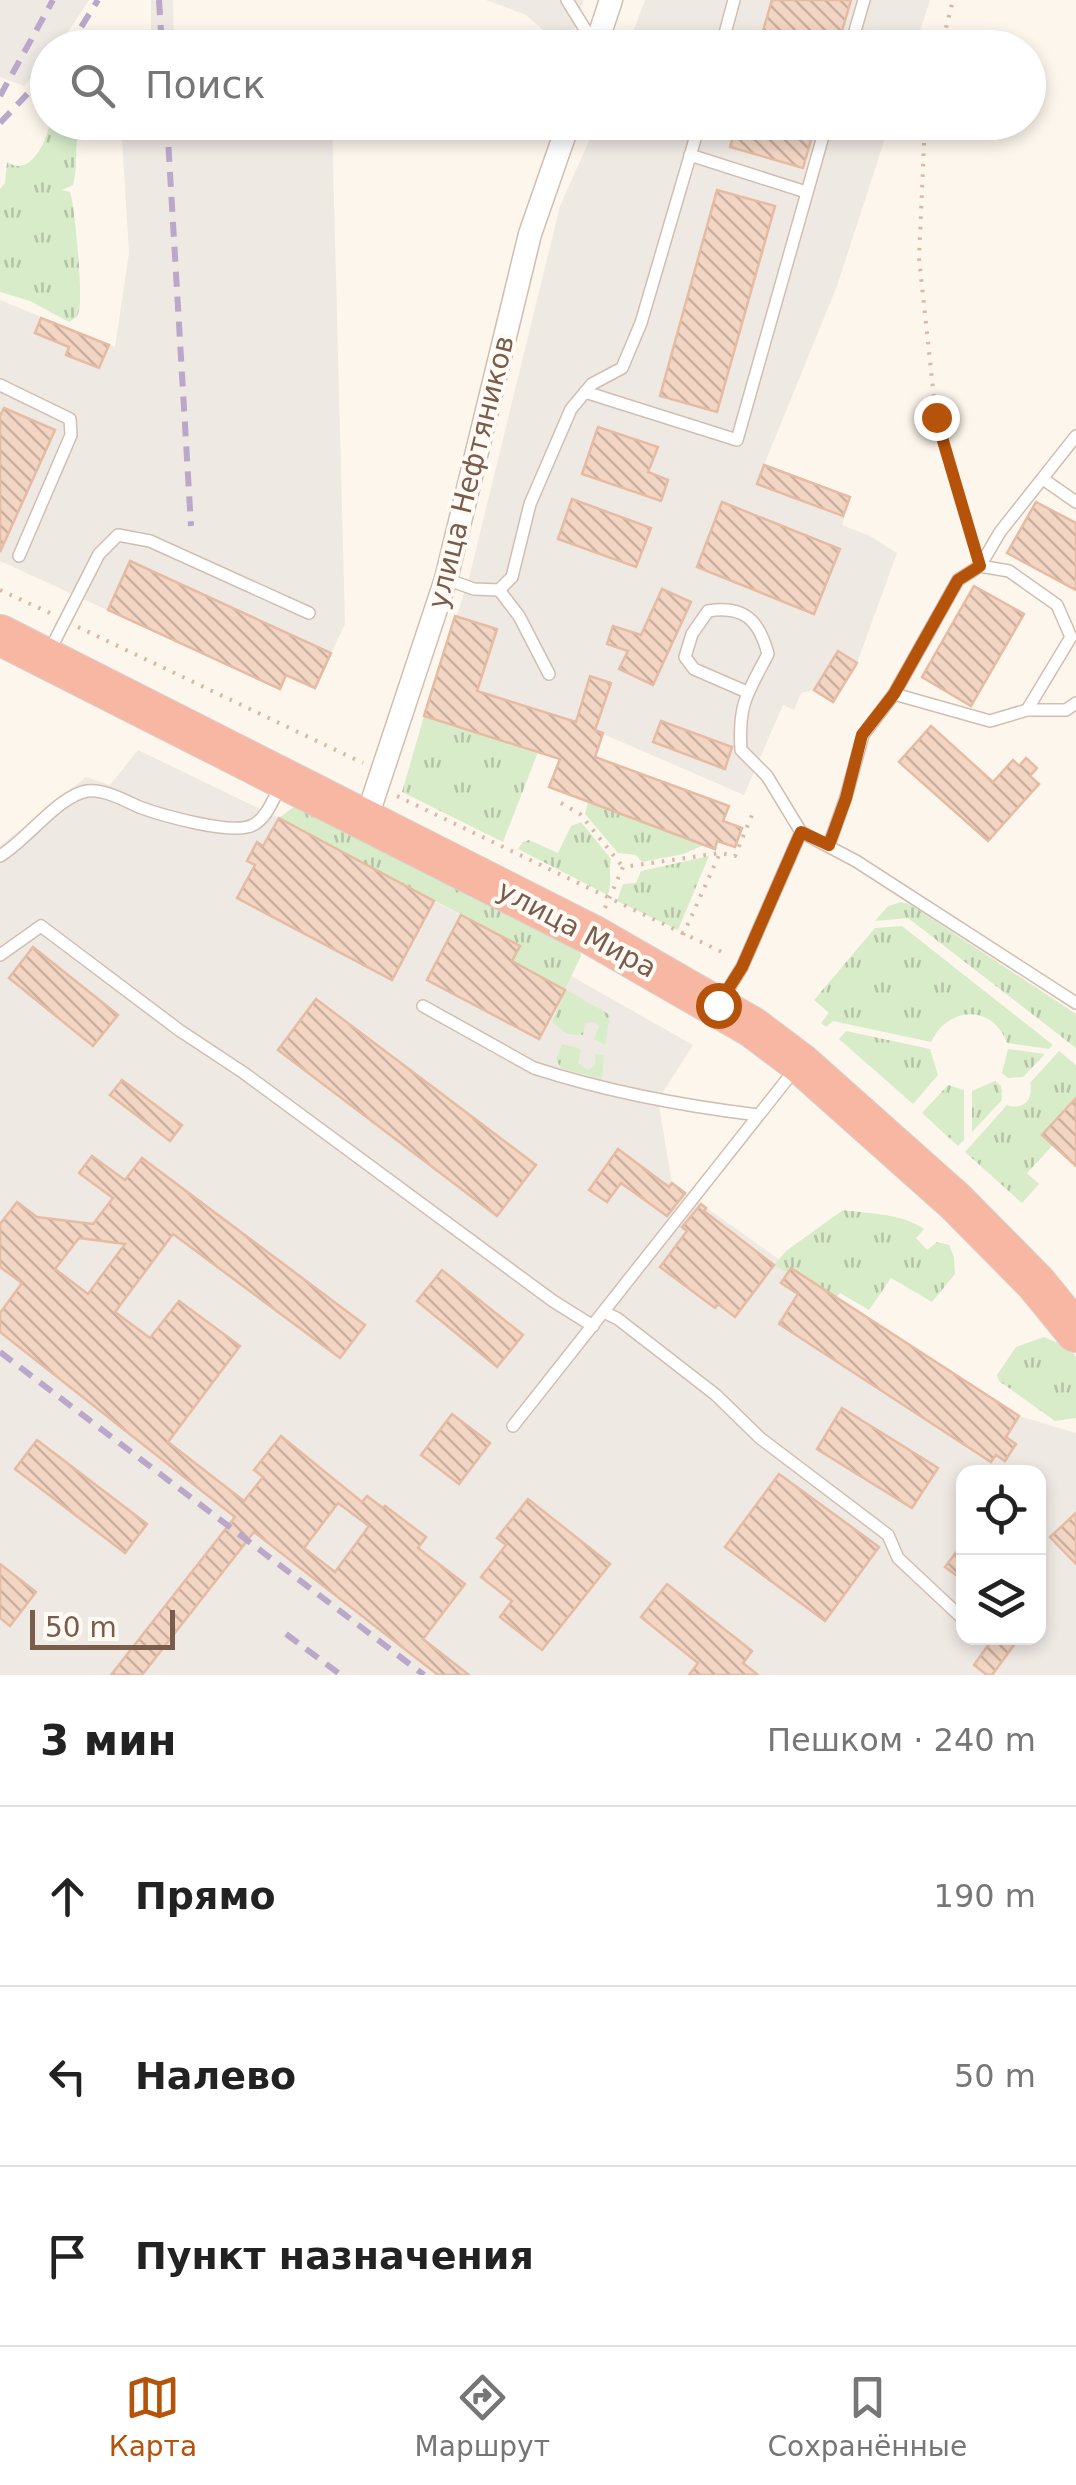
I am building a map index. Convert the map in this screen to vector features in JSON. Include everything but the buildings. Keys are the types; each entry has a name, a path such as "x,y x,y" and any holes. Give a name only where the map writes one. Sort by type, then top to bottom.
{"highway":[{"name":"улица Мира","path":"0,636 594,936 718,1005 800,1063 956,1202 1036,1283 1076,1332"}],"street":[{"path":"601,30 611,0"},
{"name":"улица Нефтяников","path":"366,820 446,580 530,234 563,140"}],"lane":[{"path":"566,0 585,30"},
{"path":"726,30 734,0"},
{"path":"855,30 864,0"},
{"path":"446,580 474,590 498,590 512,577 530,504 571,409 592,384 622,368 641,323 695,140"},
{"path":"584,392 736,440 822,140"},
{"path":"690,155 806,192"},
{"path":"0,385 70,419 70,436 19,556"},
{"path":"829,845 862,735 894,694 958,580 980,566 1000,532 1076,436"},
{"path":"1042,479 1076,502"},
{"path":"46,658 99,554 118,535 150,541 310,613"},
{"path":"980,566 1009,571 1056,606 1070,638 1026,710"},
{"path":"498,590 520,616 548,674"},
{"path":"747,692 694,669 685,658 692,634 708,611 726,608 747,615 762,632 768,654 747,692 739,717 741,750 767,776 801,832 829,845 1076,1002"},
{"path":"894,694 990,720 1026,710 1066,710 1076,703"},
{"path":"0,856 62,804 83,792 110,795 166,815 243,828 261,819 284,779"},
{"path":"718,1005 742,967 801,832"},
{"path":"0,955 41,926 179,1030 593,1326"},
{"path":"423,1006 534,1068 598,1086 758,1115"},
{"path":"513,1426 800,1063"},
{"path":"604,1312 702,1384 760,1438 888,1534 898,1558 956,1613"}],"path":[{"path":"946,30 953,0"},
{"path":"924,140 919,258 936,417 980,566"},
{"path":"561,803 580,814 623,867"},
{"path":"623,867 720,853 735,856 752,815"},
{"path":"683,934 720,853"},
{"path":"594,936 623,867"}],"shaded area":[{"path":"0,0 89,0 69,30 30,30 30,79 24,86 0,77"},
{"path":"151,0 173,0 174,30 151,30"},
{"path":"486,0 584,0 575,30 543,30 526,15"},
{"path":"645,0 930,0 920,30 634,30"},
{"path":"122,140 332,140 345,624 315,688 287,675 280,689 0,561 0,300 115,347 129,253"},
{"path":"589,140 884,140 837,286 764,465 851,497 842,525 897,553 857,663 833,702 814,690 801,693 794,710 783,705 744,795 573,721 560,759 424,716 469,578 560,206"},
{"path":"138,750 279,818 693,1045 658,1100 672,1183 791,1268 1019,1416 1076,1433 1076,1675 0,1675 0,846 86,777 110,785"}],"green space":[{"path":"44,140 77,140 73,185 62,190 70,192 72,200 79,270 79,311 69,322 30,301 0,292 0,189 5,183 7,162 23,165"},
{"path":"424,716 538,752 503,842 402,792"},
{"path":"588,802 704,845 683,854 642,862 636,855 618,853 585,814"},
{"path":"299,803 579,947 581,956 565,989 610,1015 605,1045 594,1039 599,1026 594,1022 585,1023 583,1035 567,1034 552,1022 565,990 512,961 520,946 279,818"},
{"path":"581,822 611,859 608,895 518,849 529,840 558,853 571,826"},
{"path":"709,856 678,930 617,901 623,884 636,883 641,871"},
{"path":"901,902 1076,1014 1076,1048 908,918 875,921 888,906"},
{"path":"902,926 1053,1045 1049,1049 1007,1043 992,1021 970,1014 948,1021 931,1042 833,1021 826,1027 821,1023 829,1013 814,1000 875,928"},
{"path":"846,1031 930,1049 938,1075 913,1104 839,1039"},
{"path":"562,1044 581,1049 578,1063 588,1070 595,1065 595,1054 604,1055 602,1079 561,1068 556,1059"},
{"path":"1008,1049 1045,1054 1023,1077 1008,1078 1002,1073"},
{"path":"1059,1051 1076,1065 1076,1098 1042,1135 1053,1145 1027,1173 1039,1184 1022,1203 965,1152 1007,1105 1026,1102 1030,1083"},
{"path":"995,1081 1001,1086 1002,1100 972,1132 972,1091"},
{"path":"948,1085 964,1090 964,1140 958,1146 922,1113"},
{"path":"843,1210 885,1215 924,1229 916,1238 927,1250 937,1242 949,1245 955,1274 932,1302 891,1278 869,1310 840,1293 836,1297 792,1268 788,1273 774,1265 786,1251"},
{"path":"1044,1337 1069,1348 1076,1357 1076,1418 1055,1421 999,1381 997,1375 1016,1347"}],"railway":[{"path":"36,30 53,0"},
{"path":"79,30 98,0"},
{"path":"159,0 161,30"},
{"path":"0,96 30,42"},
{"path":"0,123 30,91"},
{"path":"168,140 191,526"},
{"path":"0,1352 424,1675"},
{"path":"286,1634 341,1675"}],"route":[{"path":"718,1005 742,967 801,832 829,845 862,735 894,694 958,580 980,566 936,417"}]}
